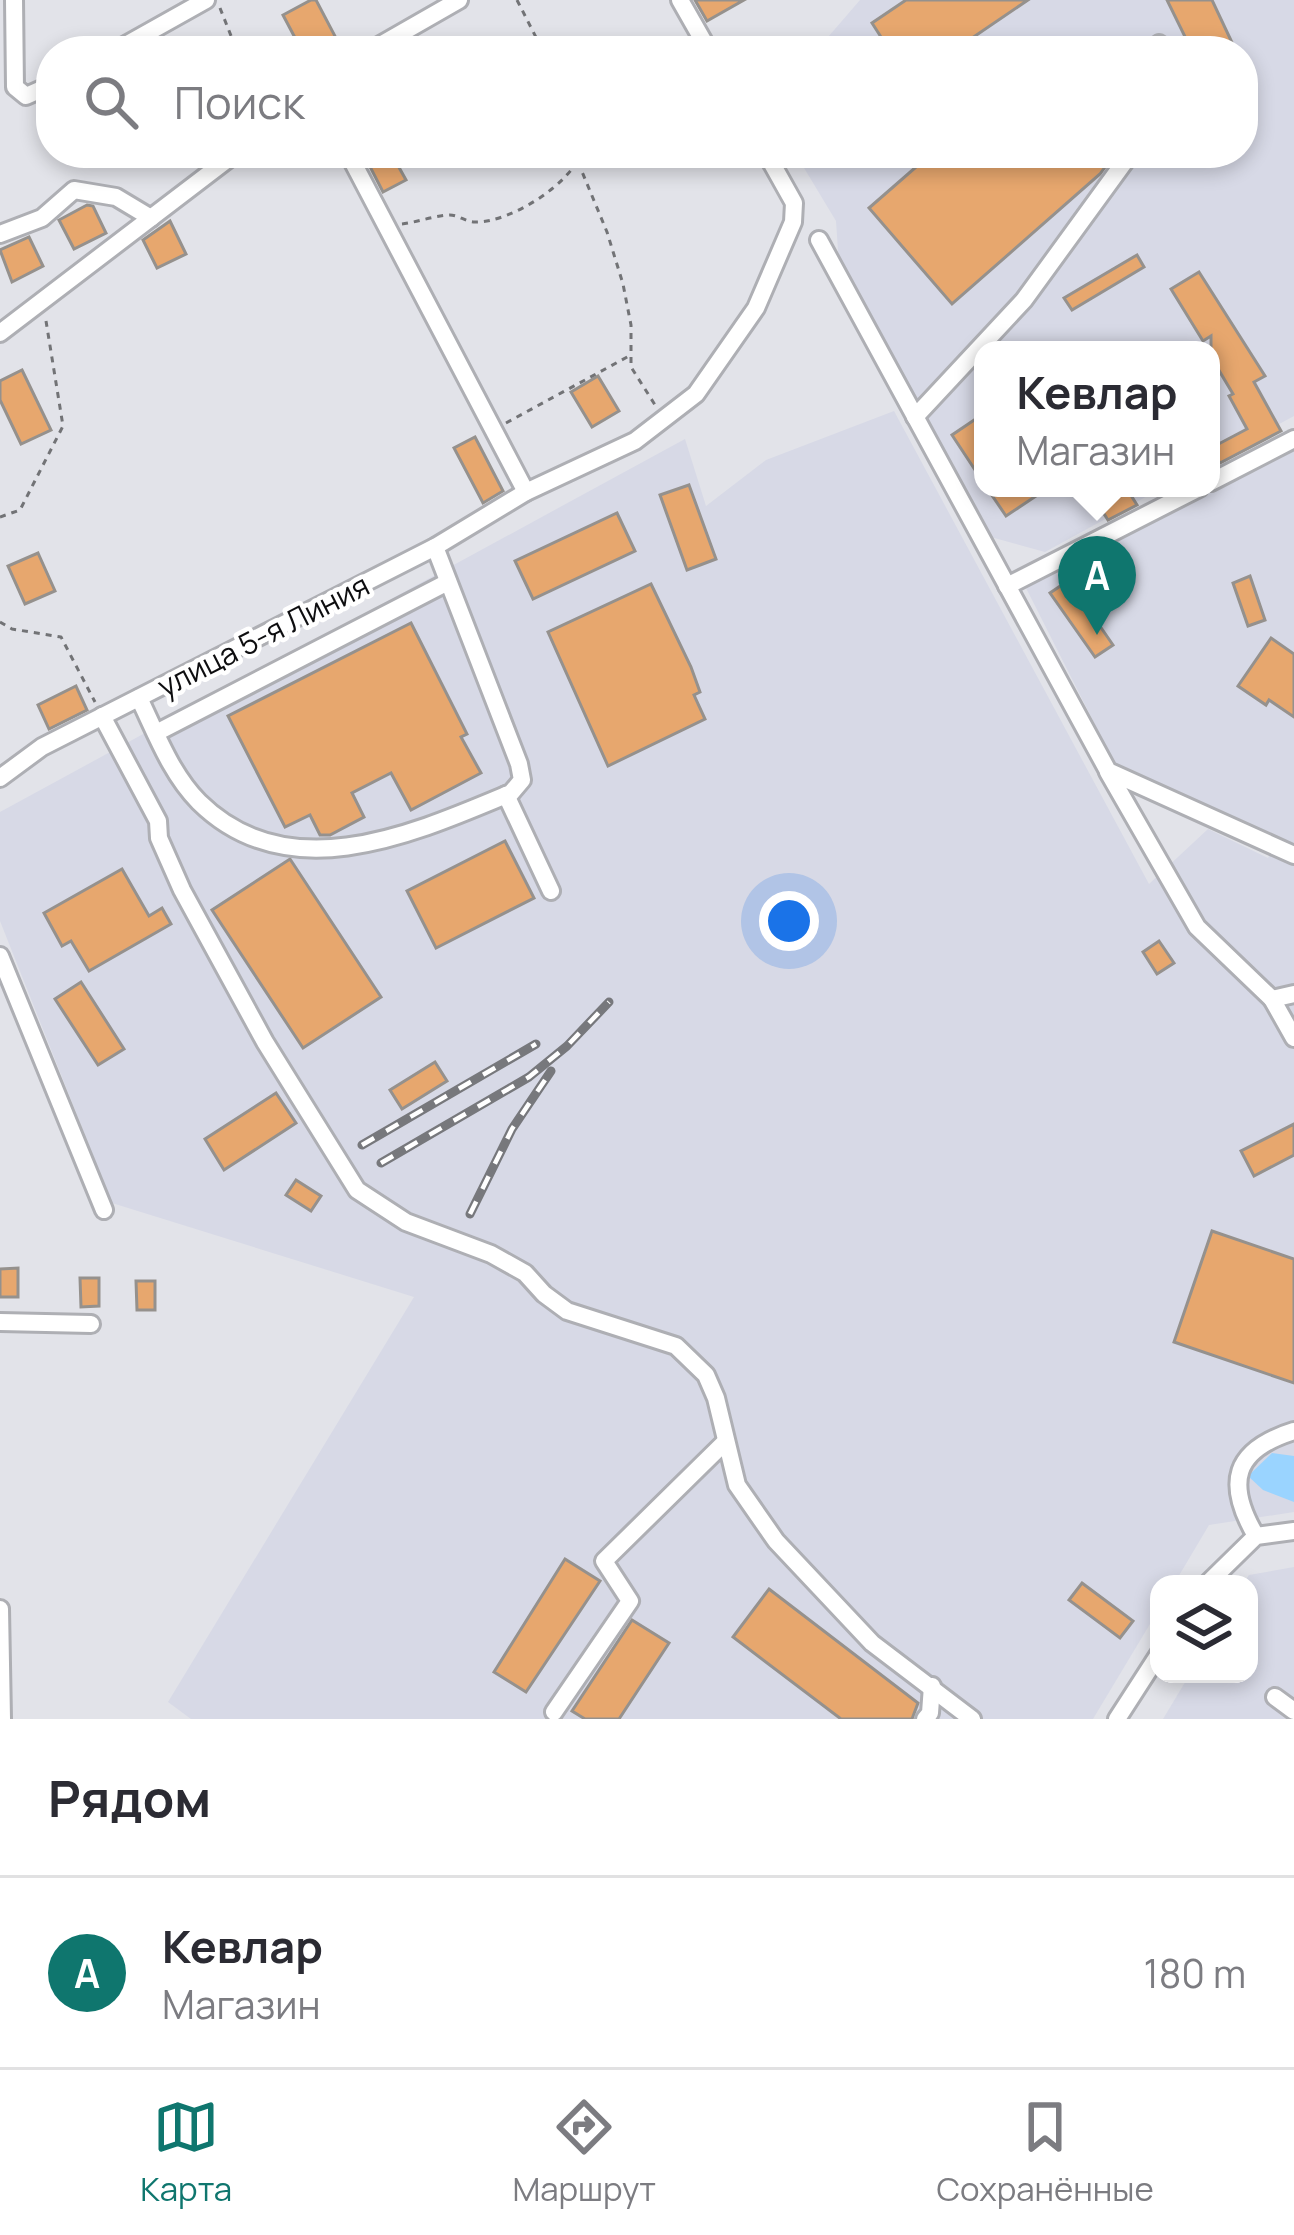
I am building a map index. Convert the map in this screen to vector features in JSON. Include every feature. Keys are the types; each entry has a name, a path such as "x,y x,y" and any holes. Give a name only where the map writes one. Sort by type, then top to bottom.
{"street":[{"path":"14,0 15,87 26,96 36,92"},
{"path":"142,36 206,0"},
{"path":"396,36 459,0"},
{"path":"680,0 700,36"},
{"path":"0,333 216,168"},
{"path":"356,168 526,492"},
{"name":"улица 5-я Линия","path":"0,778 42,747 435,547 526,492 634,442 696,394 756,308 794,222 794,203 774,168"},
{"path":"986,341 1024,300 1120,168"},
{"path":"0,234 43,218 74,190 116,197 151,218"},
{"path":"818,240 1197,927 1272,999 1294,1038"},
{"path":"915,417 974,354"},
{"path":"1220,477 1294,440"},
{"path":"1007,586 1181,497"},
{"path":"139,698 197,800 234,830 263,844 342,847 384,841 506,795 517,788 522,773 435,547"},
{"path":"156,733 448,582"},
{"path":"102,716 158,821 159,838 208,939 357,1190 406,1222 525,1273 567,1311 676,1346 706,1375 737,1485 776,1541 872,1643 972,1719"},
{"path":"1108,771 1294,855"},
{"path":"506,795 551,891"},
{"path":"0,956 104,1210"},
{"path":"1272,999 1294,994"},
{"path":"0,1322 91,1324"},
{"path":"1256,1536 1237,1491 1243,1468 1248,1455 1264,1440 1294,1430"},
{"path":"554,1712 630,1601 604,1561 725,1442"},
{"path":"1217,1575 1256,1536 1294,1532"},
{"path":"0,1609 2,1719"},
{"path":"1117,1719 1150,1668"},
{"path":"925,1719 930,1713 932,1687"},
{"path":"1275,1697 1294,1711"}],"path":[{"path":"217,0 231,36"},
{"path":"518,0 536,36"},
{"path":"387,226 453,213 473,222 518,212 547,194 572,168"},
{"path":"580,168 622,284 631,325 631,368 664,419"},
{"path":"0,517 20,510 63,426 41,301"},
{"path":"493,429 631,355"},
{"path":"0,622 12,629 61,637 102,716"}],"shaded area":[{"path":"860,0 1294,0 1294,416 1220,456 1220,341 974,341 974,497 1146,497 1045,552 987,536 839,265 836,221 804,168 1258,168 1258,36 829,36"},
{"path":"894,411 1149,884 1208,829 1268,858 1279,837 1119,772 1025,586 1200,497 1220,497 1220,487 1294,449 1294,1512 1209,1525 1179,1575 1150,1575 1150,1624 1093,1719 191,1719 168,1702 414,1297 112,1203 0,921 0,812 685,439 706,506 766,460"},
{"path":"1294,1567 1294,1719 1163,1719 1185,1683 1258,1683 1258,1575 1249,1575"}],"water":[{"path":"1272,1453 1294,1456 1294,1502 1263,1490 1248,1476"}],"building":[{"path":"316,0 335,36 294,36 283,15"},
{"path":"695,0 744,0 707,21"},
{"path":"906,0 1028,0 975,36 880,36 872,23"},
{"path":"1167,0 1212,0 1229,36 1185,36"},
{"path":"371,168 399,168 406,180 383,192"},
{"path":"915,168 1104,168 952,304 869,208"},
{"path":"93,206 106,233 74,249 59,220"},
{"path":"170,221 186,254 157,268 143,240"},
{"path":"29,237 43,266 12,282 0,250"},
{"path":"1137,255 1144,267 1072,310 1064,298"},
{"path":"1199,272 1265,376 1254,382 1281,431 1220,463 1220,443 1247,429 1220,372 1220,341 1211,341 1211,336 1203,341 1171,289"},
{"path":"22,370 51,430 21,444 0,400 0,381"},
{"path":"598,376 619,411 592,427 571,392"},
{"path":"974,420 974,468 952,435"},
{"path":"475,437 503,491 483,503 454,448"},
{"path":"689,485 716,559 687,570 660,495"},
{"path":"993,497 1034,497 1006,516"},
{"path":"1114,497 1132,497 1137,505 1108,520 1099,506"},
{"path":"617,513 635,551 533,599 515,561"},
{"path":"38,553 55,591 25,604 8,566"},
{"path":"1075,576 1082,586 1075,590 1113,645 1095,657 1050,593"},
{"path":"1250,576 1265,620 1248,626 1233,583"},
{"path":"651,584 691,667 700,692 694,695 705,719 608,766 548,632"},
{"path":"411,623 467,734 461,737 481,773 411,810 391,773 352,793 364,817 330,835 320,835 310,815 285,827 228,716"},
{"path":"1271,638 1294,654 1294,717 1238,686"},
{"path":"76,686 87,710 49,729 38,705"},
{"path":"505,841 534,898 436,948 407,891"},
{"path":"290,859 381,997 303,1048 212,910"},
{"path":"122,869 149,916 162,908 171,924 89,971 71,941 62,946 44,913"},
{"path":"1159,941 1174,963 1157,974 1143,952"},
{"path":"81,982 124,1049 98,1065 55,999"},
{"path":"435,1062 447,1081 402,1109 390,1090"},
{"path":"276,1093 296,1123 224,1170 205,1139"},
{"path":"1294,1124 1294,1155 1254,1176 1241,1151"},
{"path":"296,1180 321,1196 311,1211 286,1195"},
{"path":"1212,1231 1294,1259 1294,1383 1174,1342"},
{"path":"18,1268 18,1297 0,1297 0,1269"},
{"path":"80,1278 99,1278 99,1306 81,1307"},
{"path":"136,1281 155,1281 155,1310 137,1310"},
{"path":"565,1559 600,1581 526,1692 494,1672"},
{"path":"1082,1583 1133,1621 1120,1638 1069,1600"},
{"path":"769,1589 918,1703 912,1719 841,1719 733,1637"},
{"path":"632,1620 669,1643 619,1719 585,1719 572,1711"}],"railway":[{"path":"381,1163 529,1077 609,1002"},
{"path":"362,1145 536,1044"},
{"path":"470,1214 512,1129 551,1071"}],"place":[{"name":"Кевлар","path":"1097,635"}]}
